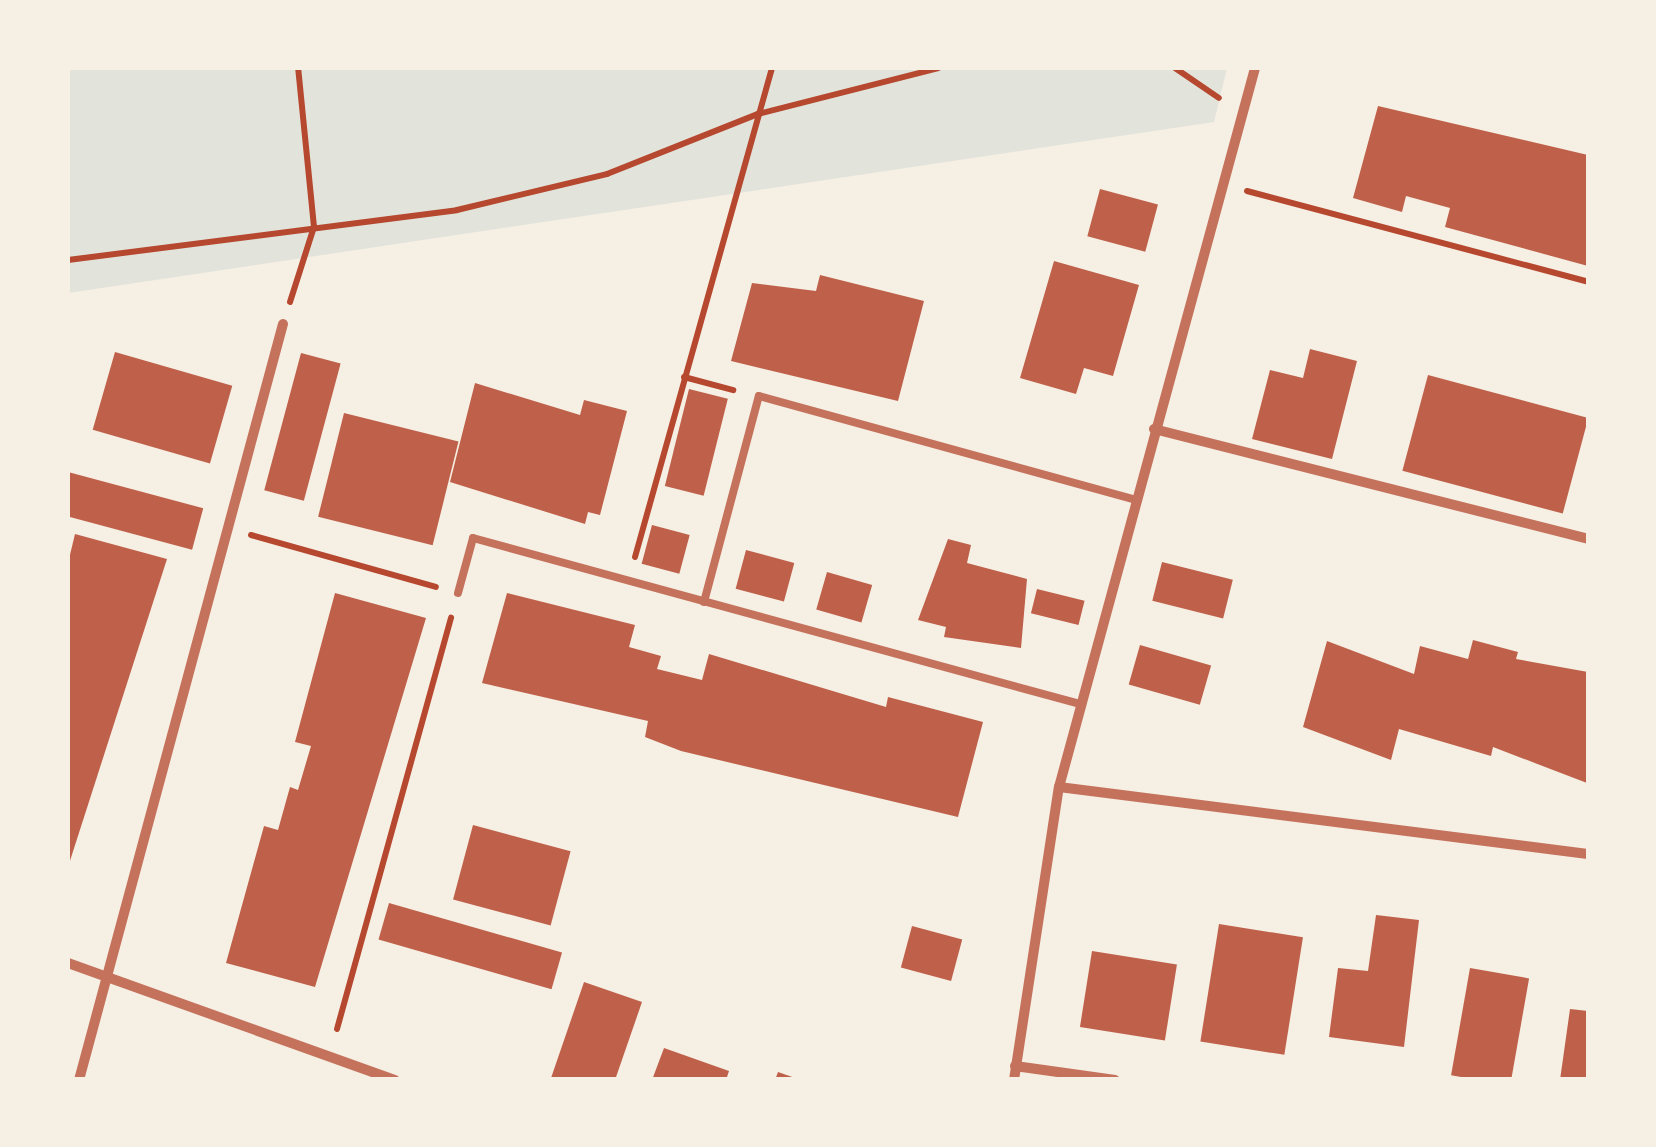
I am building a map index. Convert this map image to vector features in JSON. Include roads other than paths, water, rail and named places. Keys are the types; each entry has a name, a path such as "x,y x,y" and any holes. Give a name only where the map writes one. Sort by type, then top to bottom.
{"street":[{"path":"1014,1080 1058,788 1255,68"},
{"path":"78,1080 283,324"},
{"path":"1154,428 1588,539"},
{"path":"1058,788 1588,854"},
{"path":"68,964 395,1080"},
{"path":"1015,1066 1115,1080"}],"lane":[{"path":"704,602 759,396 1134,499"},
{"path":"458,593 473,538 1080,704"}]}
